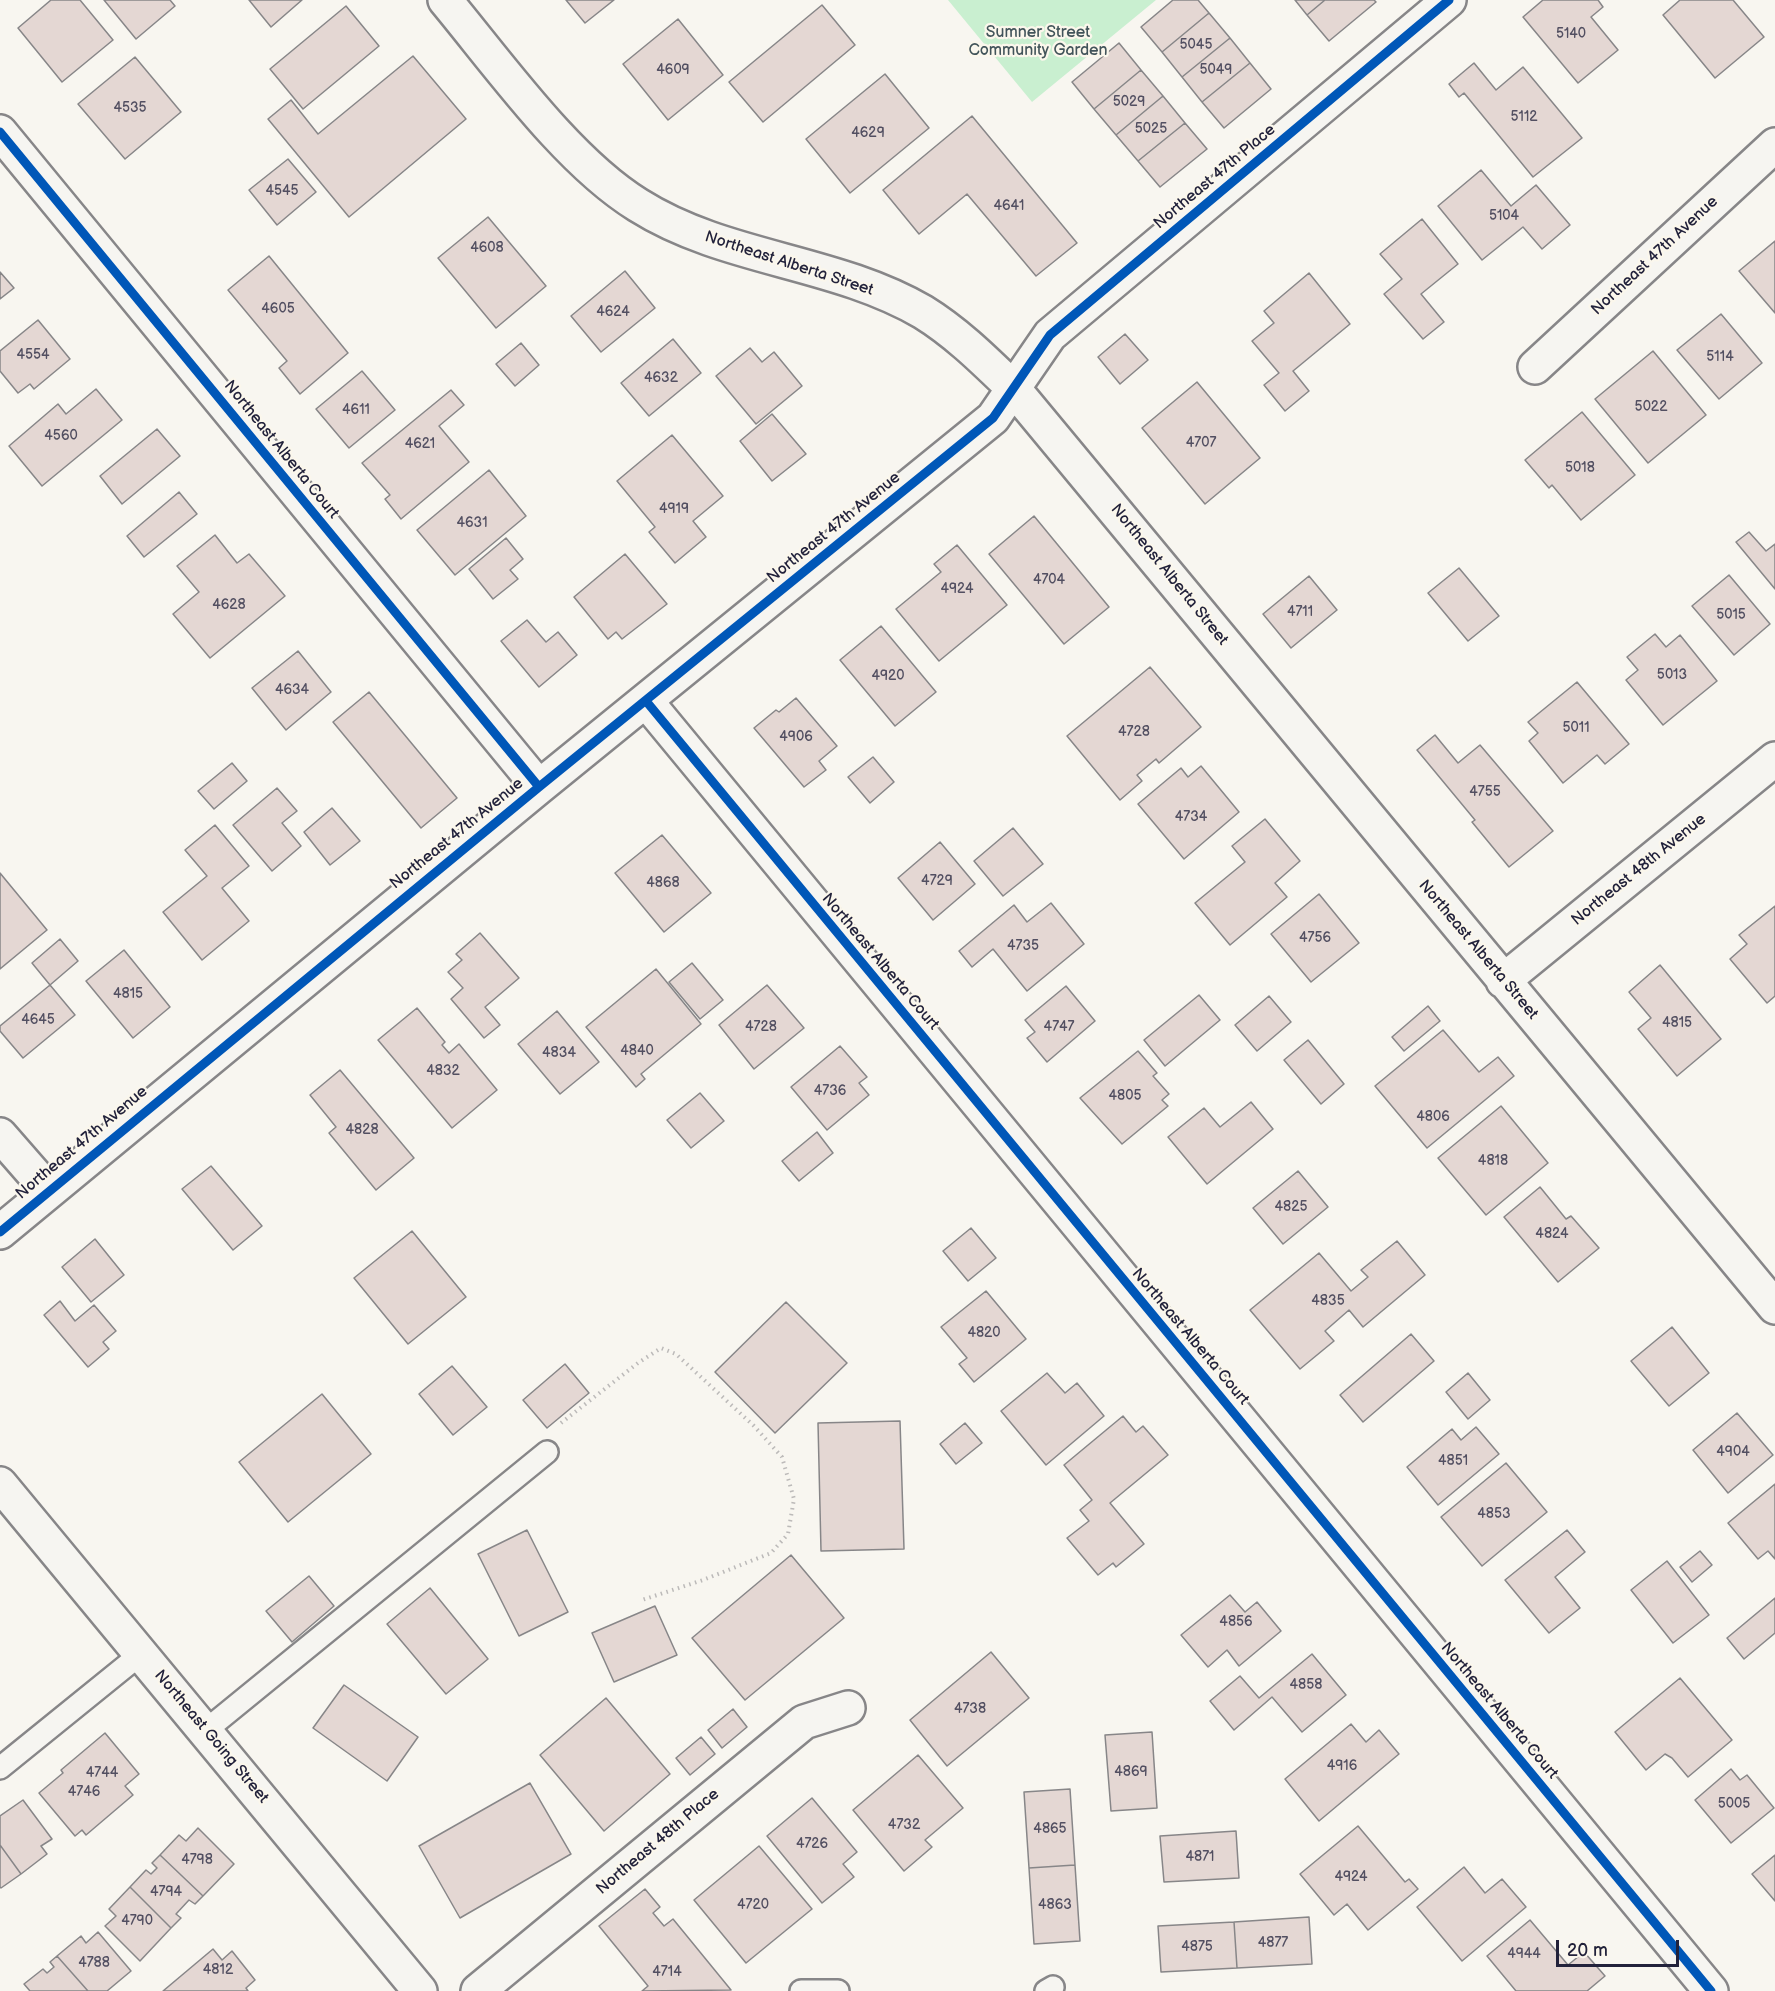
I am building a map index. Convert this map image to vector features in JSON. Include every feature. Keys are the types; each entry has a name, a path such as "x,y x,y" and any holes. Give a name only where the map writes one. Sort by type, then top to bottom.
{"street":[{"name":"Northeast Alberta Street","path":"445,0 573,150 612,186 638,205 696,234 849,280 922,312 970,347 1013,388 1775,1307"},
{"name":"Northeast 47th Place","path":"1013,388 1050,335 1449,0"},
{"name":"Northeast Alberta Court","path":"0,132 539,787"},
{"name":"Northeast 47th Avenue","path":"1535,367 1775,145"},
{"name":"Northeast 47th Avenue","path":"0,1232 48,1190 539,787 993,418 1013,388"},
{"name":"Northeast Alberta Court","path":"646,701 1711,1991"},
{"name":"Northeast 48th Avenue","path":"1503,981 1775,759"},
{"path":"0,1135 48,1190"},
{"name":"Northeast Going Street","path":"0,1484 420,1991"},
{"name":"Northeast 48th Place","path":"477,1991 804,1722 848,1708"}],"lane":[{"path":"205,1731 547,1452"},
{"path":"0,1768 142,1653"},
{"path":"801,1991 838,1991"}],"path":[{"path":"547,1452 551,1431 638,1363 661,1348 676,1354 754,1426 782,1457 794,1499 788,1534 771,1553 703,1580 642,1600"}],"green space":[{"name":"Sumner Street Community Garden","path":"948,0 1156,0 1032,102"}],"building":[{"path":"51,0 80,0 113,40 62,82 18,28"},
{"path":"104,0 170,0 175,6 136,39"},
{"path":"249,0 302,0 271,27"},
{"path":"566,0 614,0 585,23"},
{"path":"1173,0 1198,0 1209,13 1162,52 1141,27"},
{"path":"1295,0 1325,0 1307,15"},
{"path":"1325,0 1374,0 1376,2 1329,41 1307,15"},
{"path":"1543,0 1598,0 1603,7 1591,17 1618,50 1578,83 1523,17"},
{"path":"1680,0 1733,0 1764,37 1715,78 1663,15"},
{"path":"822,5 855,45 763,122 729,82"},
{"path":"346,6 379,46 303,109 270,69"},
{"path":"1209,13 1230,38 1182,77 1162,52"},
{"path":"678,19 723,75 668,120 623,64"},
{"path":"1230,38 1250,63 1202,102 1182,77"},
{"path":"1119,43 1141,70 1094,109 1072,82"},
{"path":"413,56 466,119 349,217 268,119 291,100 318,134"},
{"path":"135,57 181,112 125,159 78,104"},
{"path":"1250,63 1271,89 1224,128 1202,102"},
{"path":"1474,63 1496,90 1523,67 1582,138 1533,177 1464,93 1459,97 1449,84"},
{"path":"1141,70 1163,96 1116,135 1094,109"},
{"path":"885,74 929,128 850,193 806,139"},
{"path":"1163,96 1185,123 1138,161 1116,135"},
{"path":"972,116 1077,243 1036,276 967,194 919,234 883,190"},
{"path":"1185,123 1207,149 1160,187 1138,161"},
{"path":"288,159 316,192 277,225 249,190"},
{"path":"1481,170 1511,206 1536,185 1570,225 1542,249 1523,227 1482,260 1438,206"},
{"path":"488,217 546,286 496,328 438,258"},
{"path":"1422,219 1458,264 1421,294 1444,322 1423,339 1384,294 1402,279 1380,254"},
{"path":"1775,241 1775,313 1739,271"},
{"path":"269,256 348,353 300,394 279,368 287,361 228,290"},
{"path":"625,271 655,308 601,352 571,316"},
{"path":"0,272 14,288 0,299"},
{"path":"1309,273 1350,324 1293,371 1309,391 1285,411 1264,385 1279,373 1252,341 1274,323 1264,311"},
{"path":"1721,314 1762,363 1719,399 1677,350"},
{"path":"38,320 70,359 34,389 30,384 18,393 0,371 0,351"},
{"path":"1125,334 1148,360 1120,384 1098,357"},
{"path":"673,339 701,373 649,416 621,383"},
{"path":"521,343 539,365 515,386 496,364"},
{"path":"750,348 762,362 774,352 802,386 756,424 716,376"},
{"path":"1653,351 1706,415 1648,463 1595,399"},
{"path":"362,371 395,410 349,448 316,409"},
{"path":"1197,382 1260,458 1205,504 1142,428"},
{"path":"96,389 122,420 42,486 9,446 58,404 66,414"},
{"path":"451,390 464,405 439,426 469,462 401,519 385,499 390,495 362,463"},
{"path":"1582,412 1635,475 1581,520 1552,485 1549,488 1525,460"},
{"path":"772,414 806,454 772,481 740,441"},
{"path":"157,429 180,456 122,504 100,476"},
{"path":"672,435 723,496 693,521 706,537 675,563 649,532 655,527 617,481"},
{"path":"489,470 526,516 455,575 417,530"},
{"path":"179,492 197,514 144,557 127,536"},
{"path":"1034,516 1109,607 1064,644 989,554"},
{"path":"1749,532 1766,551 1775,544 1775,589 1736,542"},
{"path":"215,535 237,563 249,554 285,596 210,658 173,614 199,592 177,566"},
{"path":"506,538 523,559 510,570 518,579 493,599 469,569"},
{"path":"957,545 1007,605 939,661 896,609 941,572 934,564"},
{"path":"625,554 667,604 622,639 616,632 608,639 574,597"},
{"path":"1459,568 1499,616 1468,641 1428,593"},
{"path":"1729,575 1770,624 1734,655 1692,606"},
{"path":"1309,576 1337,610 1291,648 1263,614"},
{"path":"527,620 546,642 558,632 577,655 539,687 501,641"},
{"path":"881,626 936,692 895,726 840,660"},
{"path":"1655,634 1666,647 1680,635 1717,681 1663,725 1626,680 1638,670 1627,657"},
{"path":"298,651 331,692 286,730 252,688"},
{"path":"1150,667 1201,727 1159,763 1156,759 1137,775 1142,781 1120,800 1067,736"},
{"path":"1577,682 1629,744 1605,764 1597,755 1563,783 1529,741 1538,733 1528,722"},
{"path":"369,692 457,798 421,828 333,722"},
{"path":"796,698 837,746 819,761 826,770 804,787 754,728 776,710 779,712"},
{"path":"1435,735 1458,763 1480,745 1553,831 1509,867 1472,822 1475,820 1417,750"},
{"path":"873,757 894,782 870,803 848,777"},
{"path":"232,763 247,781 214,809 198,791"},
{"path":"1201,766 1239,812 1184,859 1138,804 1181,768 1188,777"},
{"path":"277,788 297,811 282,823 301,846 272,871 233,825"},
{"path":"332,808 360,841 330,865 304,832"},
{"path":"1265,819 1300,861 1275,883 1287,897 1230,945 1195,903 1245,862 1232,846"},
{"path":"215,825 249,866 222,888 249,921 202,960 163,912 207,876 185,850"},
{"path":"1013,828 1043,864 1003,896 974,861"},
{"path":"662,835 711,893 664,932 615,873"},
{"path":"940,842 975,884 933,920 898,878"},
{"path":"0,873 47,930 0,969"},
{"path":"1319,894 1359,943 1311,982 1271,934"},
{"path":"1051,903 1084,944 1027,991 993,949 972,967 959,951 1014,905 1027,922"},
{"path":"1775,906 1775,996 1767,1003 1730,959 1747,944 1739,935"},
{"path":"480,933 519,978 485,1007 500,1025 484,1038 451,999 463,988 448,972 462,960 456,954"},
{"path":"60,939 78,961 50,985 32,963"},
{"path":"124,950 170,1007 133,1038 86,981"},
{"path":"692,963 723,1000 700,1019 669,982"},
{"path":"1660,965 1721,1039 1677,1076 1638,1029 1651,1018 1629,992"},
{"path":"656,969 701,1024 641,1074 645,1079 636,1087 586,1027"},
{"path":"50,985 75,1015 23,1058 0,1031 0,1026"},
{"path":"767,985 804,1028 754,1069 719,1025"},
{"path":"1066,986 1095,1021 1047,1062 1027,1038 1035,1032 1025,1020"},
{"path":"1199,995 1220,1020 1165,1066 1144,1040"},
{"path":"1269,996 1291,1022 1257,1051 1235,1025"},
{"path":"1428,1006 1440,1021 1404,1051 1392,1037"},
{"path":"417,1008 445,1042 442,1045 449,1053 459,1044 497,1090 452,1128 378,1040"},
{"path":"557,1011 599,1062 560,1094 518,1044"},
{"path":"1443,1030 1479,1072 1498,1057 1514,1076 1427,1148 1375,1086"},
{"path":"1308,1040 1344,1084 1321,1104 1284,1060"},
{"path":"840,1046 867,1077 859,1083 869,1095 827,1130 791,1087"},
{"path":"1138,1051 1157,1073 1153,1076 1169,1094 1162,1100 1168,1106 1122,1144 1080,1098"},
{"path":"340,1070 414,1158 376,1190 329,1133 336,1127 310,1095"},
{"path":"700,1093 724,1121 691,1148 667,1120"},
{"path":"1251,1102 1273,1129 1207,1184 1168,1137 1204,1108 1220,1127"},
{"path":"1501,1106 1548,1163 1486,1215 1438,1158"},
{"path":"817,1132 833,1153 799,1181 782,1161"},
{"path":"211,1166 262,1226 233,1250 182,1189"},
{"path":"1298,1171 1328,1207 1283,1244 1253,1208"},
{"path":"1540,1187 1566,1219 1571,1216 1599,1248 1558,1282 1504,1217"},
{"path":"971,1228 996,1258 968,1281 943,1251"},
{"path":"412,1231 466,1297 408,1344 354,1278"},
{"path":"95,1239 124,1275 91,1302 62,1267"},
{"path":"1397,1241 1425,1275 1363,1327 1349,1310 1325,1331 1334,1341 1300,1369 1250,1310 1319,1253 1351,1291 1368,1277 1361,1270"},
{"path":"986,1291 1026,1339 974,1382 959,1364 967,1358 941,1327"},
{"path":"60,1301 75,1321 94,1305 116,1331 103,1342 109,1349 88,1367 44,1315"},
{"path":"786,1302 847,1363 775,1433 715,1372"},
{"path":"1672,1327 1709,1373 1669,1406 1631,1361"},
{"path":"1411,1334 1434,1361 1363,1422 1340,1395"},
{"path":"565,1364 589,1393 547,1428 523,1400"},
{"path":"452,1366 487,1407 453,1435 419,1394"},
{"path":"1047,1373 1065,1393 1077,1383 1104,1416 1046,1465 1001,1411"},
{"path":"1468,1373 1490,1400 1468,1419 1446,1392"},
{"path":"322,1394 371,1454 288,1522 239,1462"},
{"path":"1737,1413 1773,1455 1728,1493 1693,1450"},
{"path":"1123,1416 1136,1432 1143,1426 1168,1455 1110,1503 1144,1544 1116,1567 1113,1563 1098,1575 1067,1538 1089,1521 1080,1510 1092,1500 1064,1465"},
{"path":"900,1421 904,1549 821,1551 818,1423"},
{"path":"965,1423 982,1443 956,1464 940,1444"},
{"path":"1476,1427 1499,1454 1438,1505 1407,1467 1452,1429 1461,1440"},
{"path":"1506,1463 1547,1512 1482,1566 1441,1517"},
{"path":"1775,1484 1775,1559 1768,1551 1758,1559 1728,1523"},
{"path":"527,1530 568,1612 519,1636 478,1554"},
{"path":"1567,1530 1585,1552 1555,1577 1580,1608 1549,1633 1505,1580"},
{"path":"1700,1551 1712,1565 1692,1582 1680,1567"},
{"path":"791,1555 844,1618 745,1700 692,1638"},
{"path":"1667,1561 1709,1615 1673,1643 1631,1590"},
{"path":"309,1576 334,1606 292,1642 266,1611"},
{"path":"430,1588 488,1659 446,1694 387,1624"},
{"path":"1230,1595 1245,1612 1257,1602 1281,1631 1239,1666 1227,1650 1208,1667 1181,1635"},
{"path":"1775,1598 1775,1633 1744,1659 1727,1638"},
{"path":"655,1606 677,1655 614,1682 592,1633"},
{"path":"991,1652 1029,1698 947,1766 910,1720"},
{"path":"1312,1654 1346,1695 1302,1732 1272,1697 1234,1730 1210,1701 1240,1676 1259,1698"},
{"path":"1680,1678 1732,1740 1688,1777 1672,1758 1665,1754 1646,1770 1615,1732"},
{"path":"344,1685 418,1737 387,1781 313,1728"},
{"path":"606,1698 670,1774 604,1831 540,1755"},
{"path":"733,1709 747,1727 722,1748 708,1730"},
{"path":"1351,1724 1366,1742 1379,1730 1399,1754 1319,1821 1285,1779"},
{"path":"1152,1732 1157,1808 1111,1811 1105,1735"},
{"path":"105,1733 139,1774 125,1786 133,1795 86,1835 82,1830 75,1836 39,1793 63,1773 61,1770"},
{"path":"701,1737 715,1754 690,1775 676,1758"},
{"path":"918,1755 963,1808 925,1840 932,1847 904,1871 853,1810"},
{"path":"1731,1769 1740,1780 1747,1775 1774,1808 1731,1843 1695,1800"},
{"path":"530,1783 571,1854 460,1918 419,1846"},
{"path":"1070,1789 1075,1865 1029,1868 1024,1792"},
{"path":"812,1798 857,1852 843,1864 854,1877 822,1903 767,1836"},
{"path":"23,1800 52,1839 41,1846 47,1854 21,1874 0,1845 0,1816"},
{"path":"1358,1826 1405,1882 1409,1879 1418,1889 1368,1930 1347,1904 1334,1915 1300,1874"},
{"path":"198,1828 234,1864 203,1896 160,1855 179,1835 186,1841"},
{"path":"1236,1831 1239,1878 1164,1882 1160,1836"},
{"path":"0,1845 21,1874 1,1888 0,1887"},
{"path":"759,1846 812,1909 746,1963 694,1900"},
{"path":"160,1855 203,1896 195,1904 189,1900 176,1914 181,1918 171,1928 130,1887 146,1870 151,1874 157,1868 152,1863"},
{"path":"1775,1855 1775,1901 1752,1874"},
{"path":"1075,1865 1080,1941 1034,1944 1029,1868"},
{"path":"1464,1867 1485,1893 1502,1879 1526,1907 1462,1961 1417,1907"},
{"path":"130,1887 171,1928 140,1961 105,1926 116,1916 109,1909"},
{"path":"645,1889 660,1907 653,1913 664,1926 673,1919 731,1990 642,1991 648,1986 599,1926"},
{"path":"1309,1917 1312,1964 1237,1968 1234,1922"},
{"path":"1530,1920 1568,1965 1584,1952 1605,1976 1587,1991 1516,1991 1487,1956"},
{"path":"1234,1922 1237,1968 1161,1972 1158,1926"},
{"path":"98,1932 131,1971 107,1991 88,1991 57,1956 81,1936 86,1943"},
{"path":"213,1949 222,1960 232,1951 255,1980 246,1988 248,1991 163,1991"},
{"path":"57,1956 88,1991 30,1991 24,1984 43,1969 47,1973 54,1967 50,1962"}],"cycle path":[{"path":"0,1232 539,787 993,418 1050,335 1449,0"},
{"path":"0,132 539,787"},
{"path":"646,701 1711,1991"}]}
